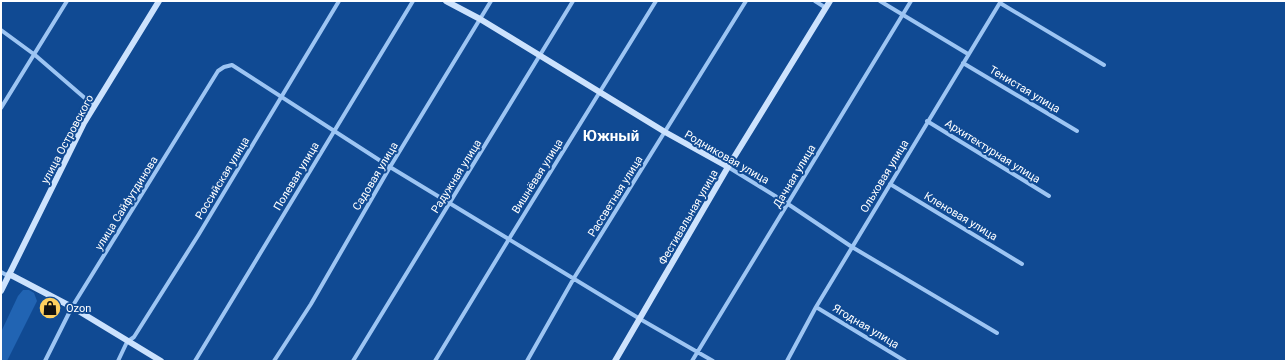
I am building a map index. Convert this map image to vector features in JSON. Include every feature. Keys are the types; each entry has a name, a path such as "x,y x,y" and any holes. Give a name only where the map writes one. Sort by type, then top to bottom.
{"street":[{"path":"1,108 67,1"},
{"name":"улица Островского","path":"1,291 84,123 159,1"},
{"name":"Российская улица","path":"118,361 127,342 134,337 199,234 339,1"},
{"name":"Полевая улица","path":"195,361 413,1"},
{"name":"Родниковая улица","path":"446,1 665,132 728,167 788,204 852,247 997,333"},
{"name":"Садовая улица","path":"274,361 310,304 390,167 491,1"},
{"name":"Радужная улица","path":"353,361 574,1"},
{"name":"Вишнёвая улица","path":"435,361 656,1"},
{"name":"Рассветная улица","path":"527,361 574,278 746,1"},
{"path":"815,1 826,8"},
{"name":"Фестивальная улица","path":"615,361 728,167 830,1"},
{"path":"880,1 968,54"},
{"name":"Дачная улица","path":"692,361 911,1"},
{"path":"1000,2 1104,65"},
{"name":"Ольховая улица","path":"786,361 816,307 1000,2"},
{"path":"1,30 35,55 94,106"},
{"name":"Тенистая улица","path":"963,62 1077,131"},
{"name":"улица Сайфутдинова","path":"46,361 72,307 218,71 224,67 232,65 280,97"},
{"path":"280,97 390,167 640,319 713,361"},
{"name":"Архитектурная улица","path":"927,121 1049,196"},
{"name":"Кленовая улица","path":"890,184 1022,264"},
{"path":"1,272 72,307 127,342 161,361"},
{"name":"Ягодная улица","path":"816,307 906,361"}],"shaded area":[{"path":"23,290 29,290 34,293 37,301 7,361 1,361 1,332 18,296"}],"place":[{"name":"Ozon","path":"50,308"}],"district":[{"name":"Южный","path":"611,136"}]}
